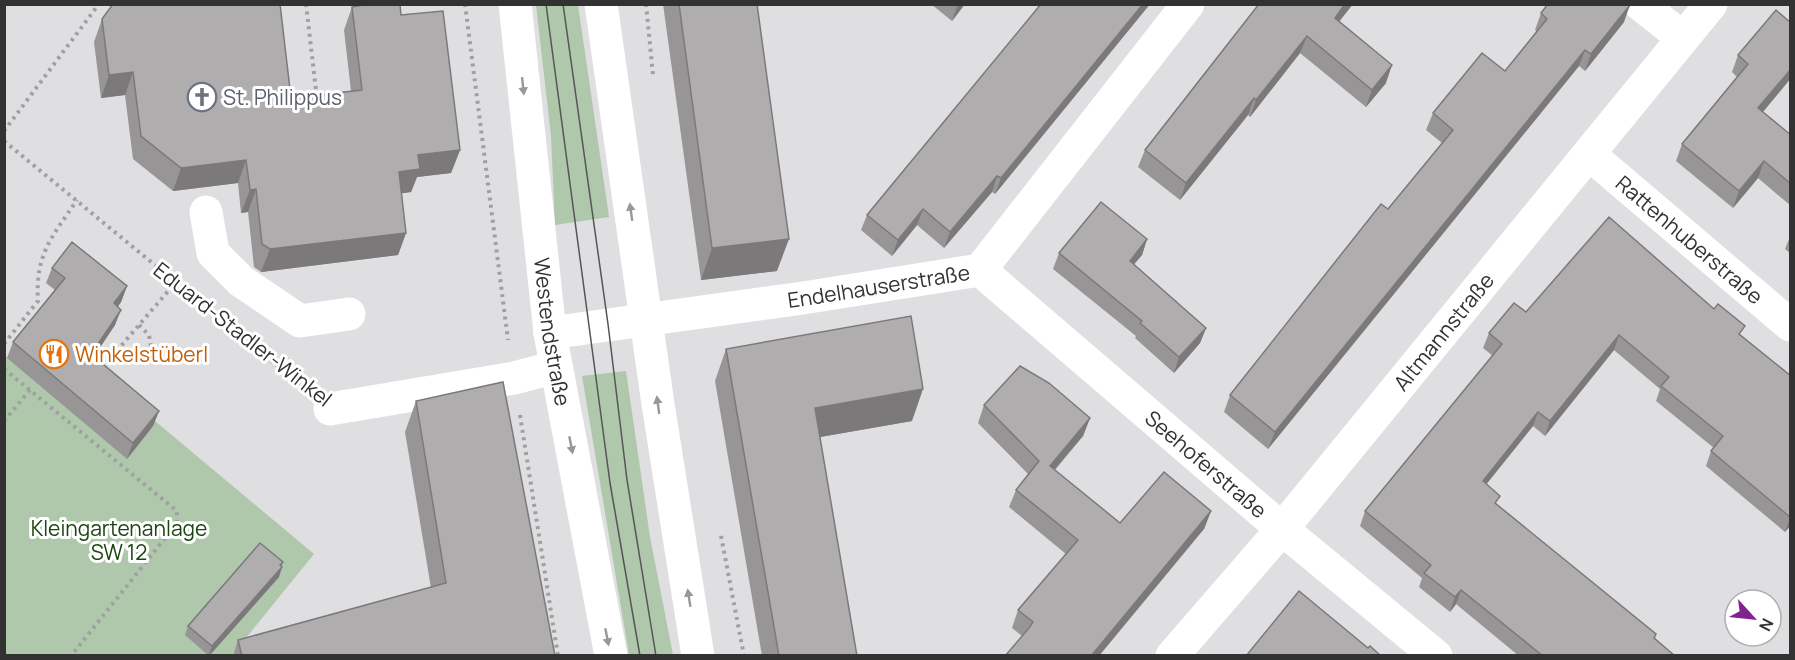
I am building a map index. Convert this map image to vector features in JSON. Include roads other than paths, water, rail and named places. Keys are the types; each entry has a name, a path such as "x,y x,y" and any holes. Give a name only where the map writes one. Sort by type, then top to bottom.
{"street":[{"name":"Westendstraße","path":"515,4 550,333 611,656"},
{"path":"601,4 698,656"},
{"name":"Endelhauserstraße","path":"550,333 803,298 980,270 1188,4"},
{"path":"1640,4 1683,38"},
{"name":"Altmannstraße","path":"1172,656 1282,529 1711,4"},
{"name":"Rattenhuberstraße","path":"1589,154 1791,325"},
{"path":"206,212 213,253 241,281 300,321 349,314"},
{"name":"Seehoferstraße","path":"980,270 1282,529 1436,656"},
{"name":"Eduard-Stadler-Winkel","path":"330,409 514,378 556,367"}],"tram line":[{"path":"546,4 610,483 640,656"},
{"path":"563,4 608,324 627,480 656,656"}],"place":[{"name":"St. Philippus","path":"202,97"},
{"name":"Winkelstüberl","path":"54,354"}],"park label":[{"name":"Kleingartenanlage SW 12","path":"119,540"}]}
